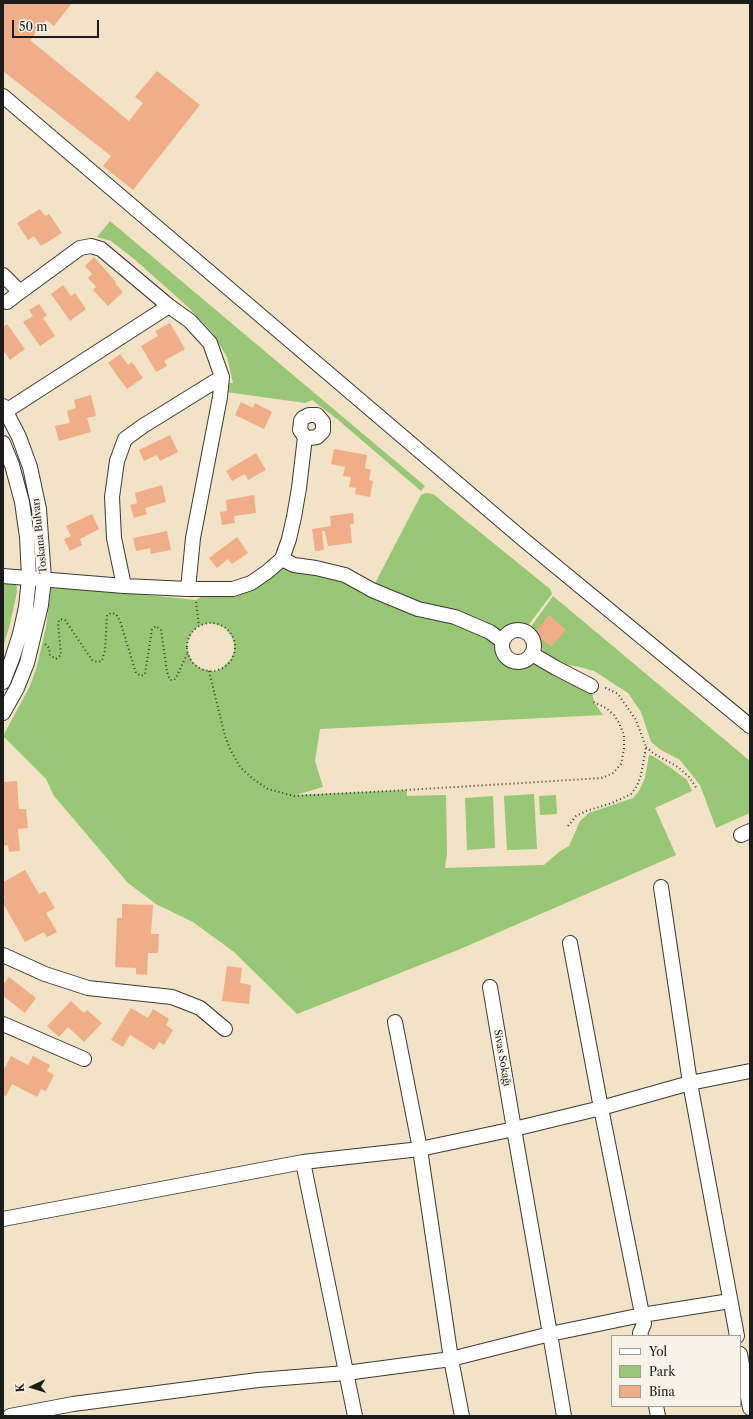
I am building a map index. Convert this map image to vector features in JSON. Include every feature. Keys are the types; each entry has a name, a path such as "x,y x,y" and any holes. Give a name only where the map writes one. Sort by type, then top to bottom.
{"street":[{"path":"3,96 518,535 750,726"},
{"path":"7,302 80,248 92,246 101,249 169,306 190,321 210,344 222,377 220,397 193,538 188,589"},
{"path":"3,275 20,292"},
{"path":"5,408 169,306"},
{"path":"124,586 114,538 112,497 117,462 125,439 143,426 222,377"},
{"name":"Toskana Bulvarı","path":"3,713 17,688 27,662 41,605 44,579 39,509 30,467 19,437 5,408"},
{"path":"3,576 124,586 188,589 233,589 252,583 282,559 289,539 294,517 305,437"},
{"name":"Toskana Bulvarı","path":"3,443 12,465 22,502 27,537 29,578 26,607 20,634 3,682"},
{"path":"282,559 294,565 316,568 345,575 372,590 418,609 455,617 490,632 502,641"},
{"path":"520,630 525,631 532,639 534,649 532,654 525,662 520,663 509,661 502,652 502,641 504,636 509,632 520,630"},
{"path":"532,654 591,686"},
{"path":"661,887 690,1082 737,1335"},
{"path":"570,943 644,1324 640,1333 641,1335"},
{"path":"3,955 45,974 88,988 172,998 200,1008 225,1029"},
{"name":"Sivas Sokağı","path":"490,987 564,1416"},
{"path":"395,1022 420,1149 451,1359 462,1416"},
{"path":"3,1024 84,1059"},
{"path":"3,1219 303,1162 420,1149 514,1129 601,1108 690,1082 750,1071"},
{"path":"303,1162 355,1416"},
{"path":"10,1416 75,1410 258,1380 346,1373 451,1359 550,1334 642,1315 730,1301"},
{"path":"741,1359 750,1408"}],"path":[{"path":"188,589 196,600 199,626"},
{"path":"34,638 45,644 49,648 50,655 56,659 61,655 58,624 60,619 65,620 92,660 97,662 102,661 105,650 107,615 111,613 116,614 120,621 136,673 141,676 145,674 152,629 156,626 161,630 166,672 170,680 174,680 176,678 188,652"},
{"path":"209,624 222,626 229,632 234,644 234,652 227,664 216,671 209,671 195,665 189,657 188,652 187,645 193,632 199,626 209,624"},
{"path":"209,671 225,736 230,750 240,767 253,779 268,789 294,796 602,778 614,773 621,764 624,749 624,735 614,715 606,708 594,702 591,686 601,685 618,694 636,720 646,747 653,753 678,767 689,777 697,789"},
{"path":"568,826 576,816 586,811 612,803 631,794 637,786 641,775 646,747"}],"green space":[{"path":"110,221 425,486 421,491 337,419 312,400 305,403 226,392 226,383 233,383 227,357 212,332 188,307 134,259 111,241 97,237"},
{"path":"426,493 433,494 550,589 552,594 526,628 517,626 507,629 502,633 501,647 505,657 514,663 529,659 591,686 594,702 603,715 320,729 315,761 323,787 296,795 407,790 407,796 446,795 447,854 445,868 544,865 559,852 569,846 580,821 589,813 633,798 639,791 645,778 649,755 653,756 687,780 692,791 655,808 676,855 458,950 297,1014 234,952 193,922 156,904 128,883 54,796 46,779 3,736 30,686 37,666 46,627 51,588 86,589 196,600 213,590 267,572 294,565 372,589 421,495","holes":["209,623 225,628 232,637 234,652 231,659 222,668 216,671 209,671 200,668 192,661 187,645 193,631 199,626"]},
{"path":"3,582 13,582 17,586 17,592 3,647"},
{"path":"553,596 750,761 750,813 716,828 700,785 680,760 661,750 651,742 641,712 628,693 594,671 561,664 544,654 538,636 530,628"},
{"path":"534,794 537,849 507,850 504,796"},
{"path":"556,795 557,814 540,815 539,796"},
{"path":"493,796 495,848 467,850 465,798"}],"building":[{"path":"3,3 72,3 54,26 46,20 30,40 129,121 143,103 135,97 157,71 200,105 133,190 103,166 111,156 3,71"},
{"path":"40,209 45,216 49,214 62,233 41,246 34,236 28,240 17,223"},
{"path":"94,257 123,292 108,306 93,290 96,287 88,278 92,274 85,266"},
{"path":"63,285 71,296 75,293 86,309 70,321 51,294"},
{"path":"39,304 47,315 43,318 55,336 40,346 23,322 33,316 29,310"},
{"path":"170,323 185,349 164,361 167,366 156,372 141,346 158,336 155,331"},
{"path":"7,324 25,349 10,360 3,350 3,327"},
{"path":"120,354 128,365 132,362 143,378 127,389 108,363"},
{"path":"91,395 96,416 87,418 91,432 59,441 55,426 70,423 67,411 76,408 74,400"},
{"path":"241,402 253,408 255,403 272,412 264,429 235,415"},
{"path":"170,435 178,452 160,461 157,455 144,461 139,450"},
{"path":"334,449 367,455 365,468 371,470 369,480 373,481 370,497 355,494 356,488 349,487 351,477 343,476 345,467 331,464"},
{"path":"256,453 266,470 248,480 245,474 232,481 226,471"},
{"path":"162,485 166,502 145,508 147,514 134,518 130,505 137,503 135,493"},
{"path":"254,495 256,513 234,516 235,523 222,525 220,512 227,511 226,500"},
{"path":"353,513 354,524 350,524 352,543 328,546 325,531 322,531 324,550 315,551 312,529 331,526 330,516"},
{"path":"92,514 99,529 80,539 82,545 70,551 64,539 71,536 66,526"},
{"path":"167,531 171,550 151,554 150,548 136,551 133,538"},
{"path":"237,537 248,553 232,564 228,559 217,568 209,558"},
{"path":"549,615 566,630 551,647 534,633"},
{"path":"17,781 19,809 26,809 28,828 18,829 20,851 9,852 8,845 3,846 3,782"},
{"path":"25,870 39,894 45,891 55,908 46,913 57,932 47,937 44,932 25,942 3,903 3,898 5,897 3,893 3,882"},
{"path":"122,904 153,905 151,934 159,934 158,953 148,953 147,975 136,974 136,968 115,967 117,918 122,918"},
{"path":"227,966 242,968 240,983 251,985 249,1004 222,1001"},
{"path":"9,977 36,998 25,1013 3,996 3,985"},
{"path":"71,1001 84,1013 87,1010 102,1023 84,1042 68,1027 59,1037 47,1026"},
{"path":"131,1008 148,1018 153,1009 169,1019 166,1025 173,1030 164,1045 159,1042 154,1050 130,1035 123,1047 111,1040"},
{"path":"11,1056 28,1065 33,1056 50,1065 47,1071 54,1075 46,1091 41,1089 37,1097 12,1084 6,1096 3,1095 3,1071"}]}
